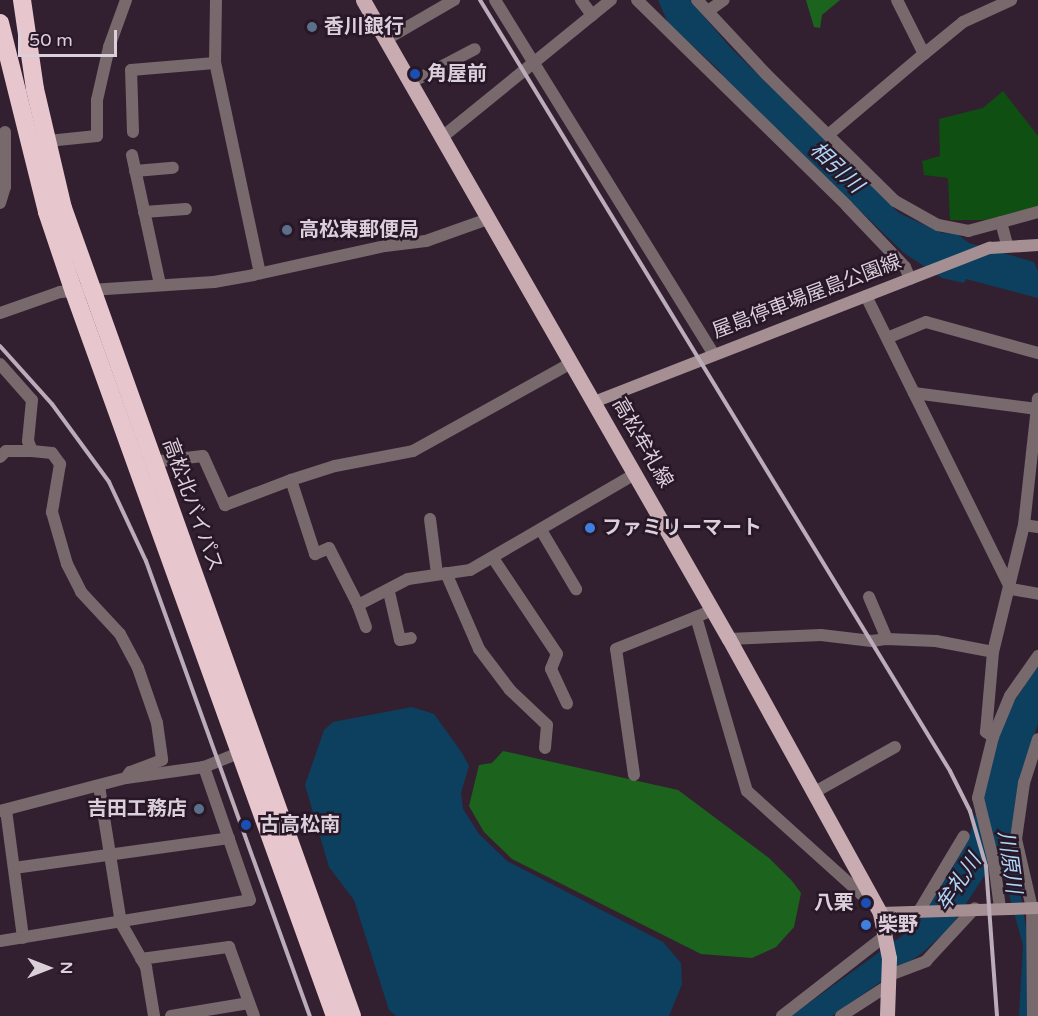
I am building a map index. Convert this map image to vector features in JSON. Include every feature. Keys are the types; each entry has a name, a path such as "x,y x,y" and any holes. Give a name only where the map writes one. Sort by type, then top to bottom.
{"highway":[{"name":"高松北バイパス","path":"22,0 35,89 63,208 75,292 152,462 352,1016"},
{"name":"高松北バイパス","path":"0,23 2,46 47,212 335,1016"}],"main road":[{"name":"高松牟礼線","path":"367,1 385,40 713,610 880,913 887,940 890,977 886,1016"},
{"name":"屋島停車場屋島公園線","path":"594,402 1003,245 1038,244"},
{"path":"880,913 975,908 1031,908"}],"street":[{"path":"48,141 97,136 97,99 109,47 126,0"},
{"path":"216,0 215,63 260,273"},
{"path":"385,40 454,0"},
{"path":"495,0 714,355"},
{"path":"581,0 592,15"},
{"path":"441,138 610,0"},
{"path":"637,0 847,206 905,267 910,279"},
{"path":"697,0 895,201 924,219 968,231 1038,212"},
{"path":"708,11 724,0"},
{"path":"897,0 924,54"},
{"path":"828,135 985,5 1011,0"},
{"path":"410,83 475,49"},
{"path":"134,132 131,70 215,63"},
{"path":"0,203 5,187 2,131 27,132"},
{"path":"132,155 160,285"},
{"path":"135,171 173,168"},
{"path":"144,212 186,209"},
{"path":"0,304 52,290 75,292 260,273 385,246 426,241 488,219"},
{"path":"1001,222 1003,245"},
{"path":"0,314 75,292"},
{"path":"866,296 1011,589"},
{"path":"887,338 926,322 1038,353"},
{"path":"152,462 203,456 225,505 335,466 412,451 571,363"},
{"path":"0,364 32,400 28,441 33,451"},
{"path":"914,393 1037,404 1024,525 1011,589 993,652 986,732 993,737"},
{"path":"0,457 6,451 33,451 57,457 60,473 52,513 67,564 81,592 120,634 138,668 157,723 162,760 130,772 126,778"},
{"path":"358,605 389,592 408,579 470,570 635,474"},
{"path":"291,480 315,554 329,548 358,605 366,627"},
{"path":"430,519 441,574 479,649 510,690 547,725 545,748"},
{"path":"1024,525 1038,527"},
{"path":"541,530 576,589"},
{"path":"493,558 557,654 551,669 567,704"},
{"path":"1011,589 1038,594"},
{"path":"389,592 400,640 411,638"},
{"path":"869,597 887,639"},
{"path":"634,775 616,650 713,610"},
{"path":"696,617 747,791 862,896 870,896"},
{"path":"729,639 821,635 872,641 887,639 936,641 993,652"},
{"path":"1000,908 994,863 978,798 993,737 1010,696 1038,656"},
{"path":"1033,1016 1036,964 1031,908 1016,839 1024,783 1038,739"},
{"path":"813,793 895,747"},
{"path":"23,938 14,868 3,810 126,778 204,767 239,753"},
{"path":"0,941 121,923 250,900 204,767"},
{"path":"99,786 121,923 141,958 154,1016"},
{"path":"919,911 964,836"},
{"path":"14,868 228,838"},
{"path":"841,1016 890,977 926,961 975,908"},
{"path":"782,1016 887,940"},
{"path":"141,958 229,946 254,1016"},
{"path":"171,1016 249,1003"}],"green space":[{"path":"806,0 840,0 822,15 820,28 814,27"},
{"path":"1003,91 1038,136 1038,206 985,220 950,220 948,178 924,175 922,161 940,156 939,119 983,108"},
{"path":"503,751 678,790 769,858 792,881 801,893 794,927 776,947 752,958 701,954 512,859 484,832 469,806 479,765 492,763"}],"water":[{"name":"相引川","path":"658,0 690,0 730,47 899,213 942,233 957,234 969,243 1034,262 1038,271 1038,298 966,279 964,283 942,278 904,253 719,75 721,72 668,23"},
{"path":"1038,665 1038,724 1023,767 1011,834 1027,934 1028,1016 1019,1016 1023,945 998,855 950,928 922,953 832,1016 791,1016 917,925 970,834 994,745 1010,708"},
{"path":"412,707 434,714 462,753 469,766 461,793 463,809 479,834 507,861 663,942 681,963 682,984 669,1016 396,1016 389,1010 354,900 329,867 305,785 324,730 333,722"}],"railway":[{"path":"480,0 950,771 970,811 986,866 997,1016"},
{"path":"0,346 52,404 109,482 146,561 310,1016"}],"place":[{"name":"香川銀行","path":"312,27"},
{"name":"角屋前","path":"415,74"},
{"name":"高松東郵便局","path":"287,230"},
{"name":"ファミリーマート","path":"590,528"},
{"name":"吉田工務店","path":"199,809"},
{"name":"古高松南","path":"246,825"},
{"name":"八栗","path":"866,903"},
{"name":"柴野","path":"866,925"}],"water label":[{"name":"川原川","path":"1009,862"},
{"name":"牟礼川","path":"959,883"}]}
